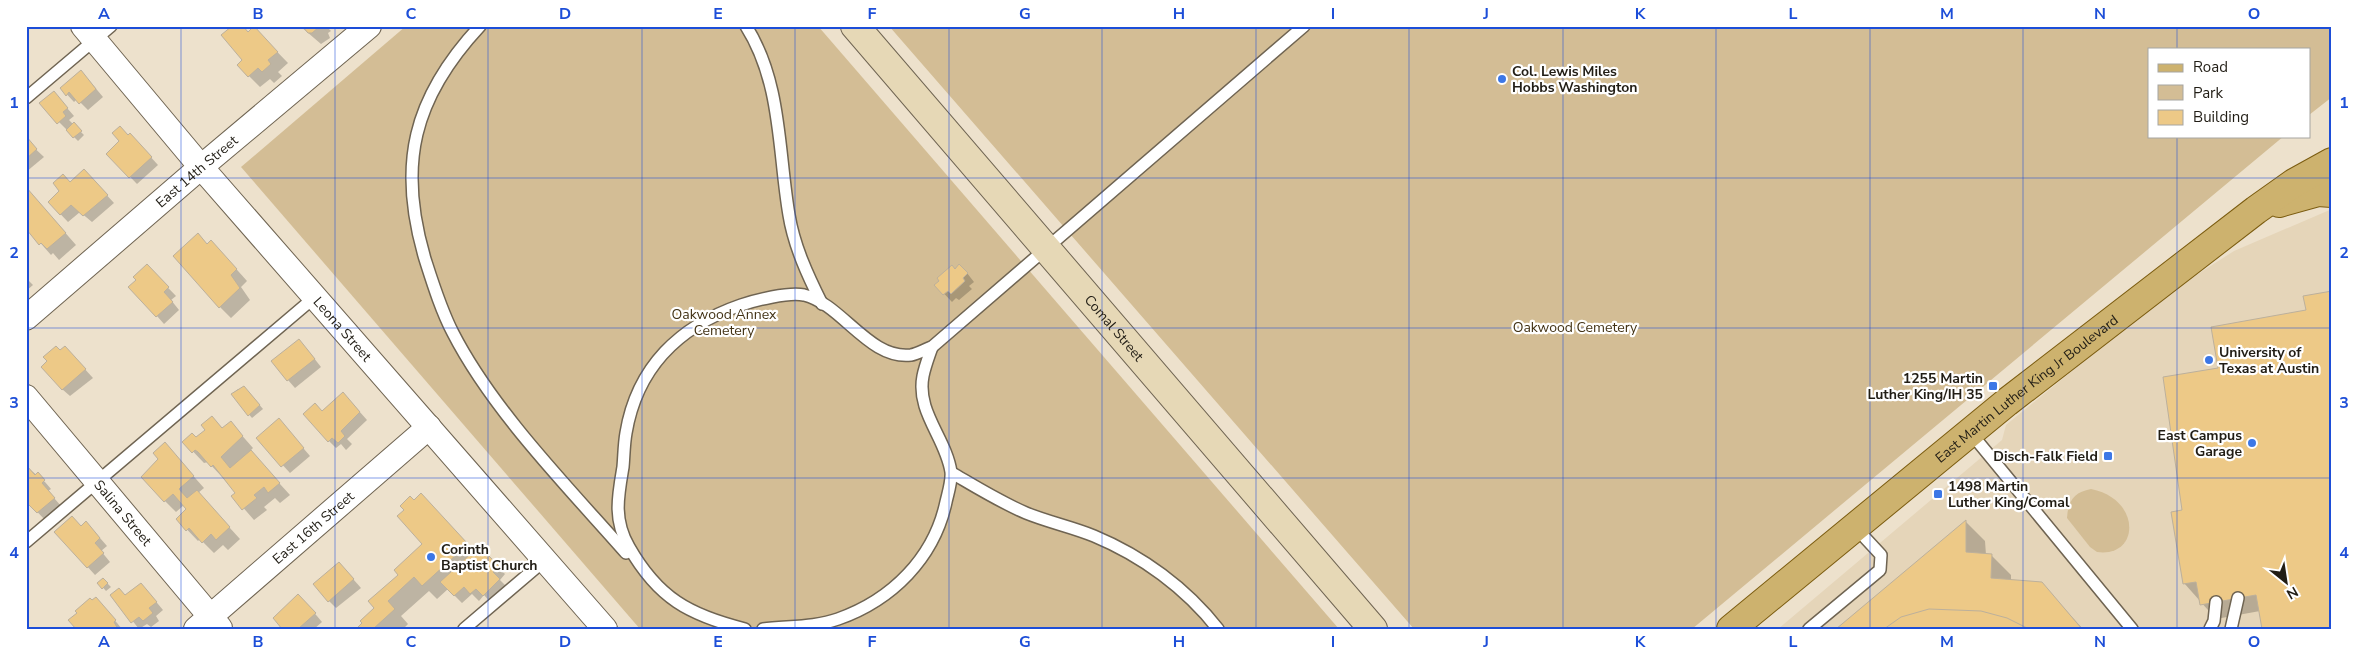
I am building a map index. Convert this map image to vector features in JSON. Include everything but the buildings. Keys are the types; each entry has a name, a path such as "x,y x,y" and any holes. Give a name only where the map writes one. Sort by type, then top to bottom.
{"main road":[{"name":"East Martin Luther King Jr Boulevard","path":"1731,629 1970,432 2256,210 2294,183 2332,162"},
{"path":"2256,210 2318,192 2332,193"}],"street":[{"name":"East 14th Street","path":"26,318 369,26"},
{"name":"Comal Street","path":"854,26 1373,629"},
{"name":"Leona Street","path":"96,31 202,167 605,629"},
{"name":"Salina Street","path":"26,398 97,480 209,625"},
{"name":"East 16th Street","path":"209,625 430,427"}],"lane":[{"path":"480,26 444,70 419,124 412,158 414,219 436,293 453,333 488,388 548,465 644,572 676,602 694,613 745,629"},
{"path":"746,26 764,63 777,108 789,216 794,236 808,276 822,304"},
{"path":"644,572 623,537 618,520 626,434 639,390 650,370 680,336 700,322 723,311 751,302 781,296 803,295 822,304 868,340 891,352 911,355 932,347 1304,26"},
{"path":"26,98 96,31"},
{"path":"26,542 316,296"},
{"path":"763,629 837,619 890,592 911,573 938,531 952,474 946,454 926,411 922,395 922,376 932,347"},
{"path":"1970,432 2132,629"},
{"path":"952,474 1026,513 1095,537 1150,566 1193,600 1218,629"},
{"path":"1809,629 1880,570 1880,555 1855,527"},
{"path":"464,629 545,560"},
{"path":"2231,629 2238,598"},
{"path":"2210,629 2214,621 2216,602"},
{"path":"710,619 724,629"}],"shaded area":[{"name":"University of Texas at Austin","path":"2332,209 2332,629 1778,629 2002,440 2006,425 2165,295 2234,251"}],"green space":[{"name":"Oakwood Annex Cemetery","path":"406,26 818,26 1339,629 640,629 241,167"},
{"name":"Oakwood Cemetery","path":"889,26 2332,26 2332,97 2310,114 2310,48 2148,48 2148,138 2282,138 1692,629 1414,629"},
{"path":"2091,489 2108,495 2120,504 2127,515 2129,526 2127,537 2121,546 2111,551 2097,552 2090,547 2067,518 2073,498 2080,492"}],"place":[{"name":"Col. Lewis Miles Hobbs Washington","path":"1502,79"},
{"name":"University of Texas at Austin","path":"2209,360"},
{"name":"1255 Martin Luther King/IH 35","path":"1993,386"},
{"name":"East Campus Garage","path":"2252,443"},
{"name":"Disch-Falk Field","path":"2108,456"},
{"name":"1498 Martin Luther King/Comal","path":"1938,494"},
{"name":"Corinth Baptist Church","path":"431,557"}]}
